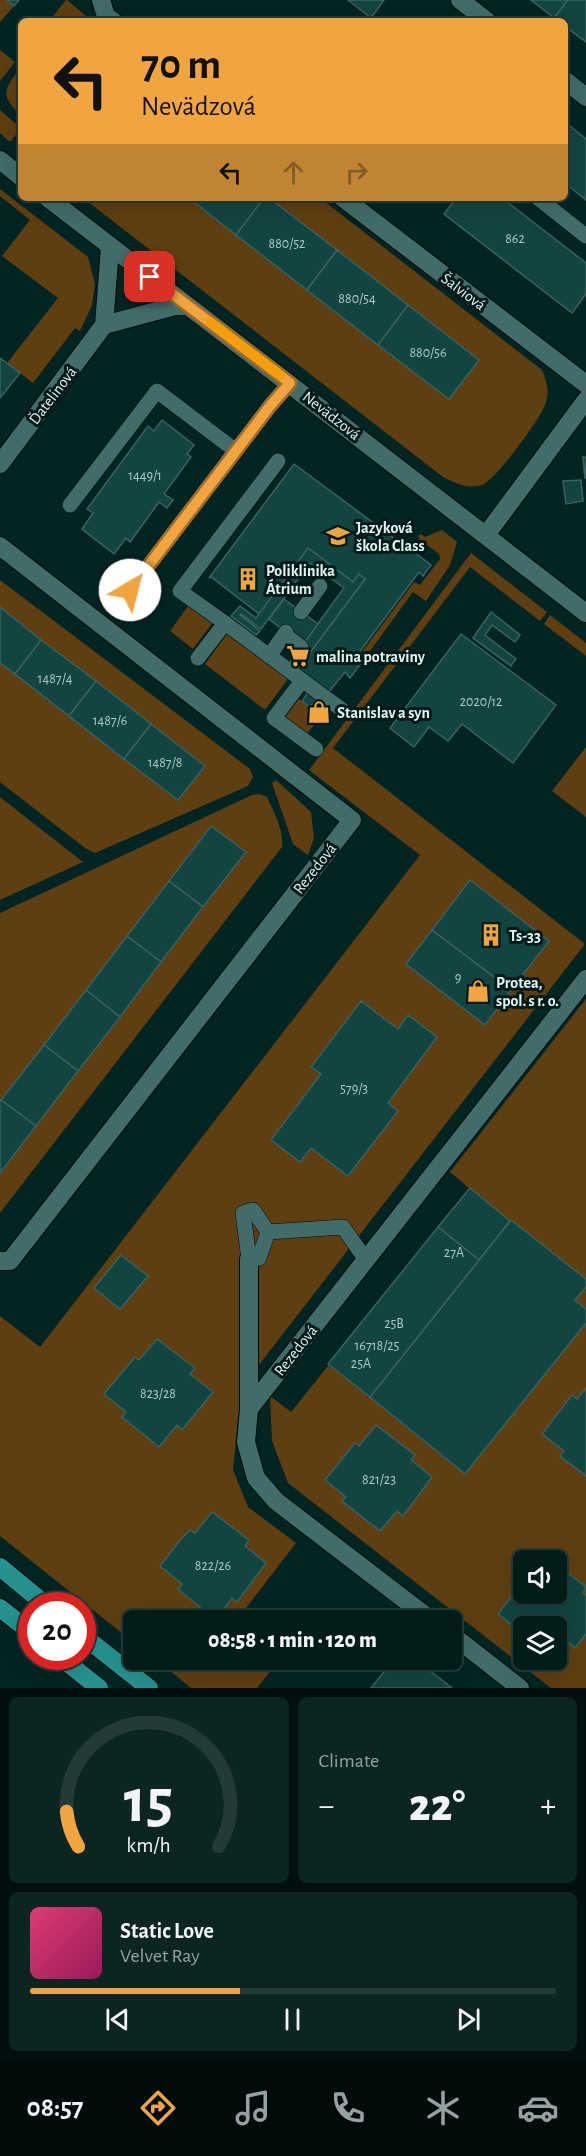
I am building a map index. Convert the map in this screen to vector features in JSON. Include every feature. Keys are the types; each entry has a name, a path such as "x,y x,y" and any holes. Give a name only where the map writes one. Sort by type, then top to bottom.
{"main road":[{"path":"0,1568 30,1592"},
{"path":"0,1608 18,1623"},
{"path":"96,1646 148,1688"},
{"path":"76,1670 99,1688"}],"street":[{"path":"101,0 109,18"},
{"path":"460,0 483,18"},
{"path":"568,83 586,97"},
{"path":"0,160 18,175"},
{"name":"Nevädzová","path":"52,201 586,613"},
{"name":"Šalviová","path":"347,201 586,384"},
{"path":"110,247 104,325 175,306 188,306"},
{"name":"Ďatelinová","path":"0,464 104,325"},
{"path":"486,535 586,400"},
{"name":"Rezedová","path":"0,546 352,820 10,1261 0,1261"},
{"name":"Rezedová","path":"249,1409 586,979"},
{"name":"Rezedová","path":"249,1259 249,1409 246,1442 256,1478 276,1501 418,1610"},
{"path":"462,1643 520,1688"}],"lane":[{"path":"542,201 586,236"},
{"path":"130,590 290,383"},
{"path":"70,504 157,391 236,451"},
{"path":"278,461 180,591 345,712"},
{"path":"301,612 320,586"},
{"path":"198,658 225,623"},
{"path":"269,656 285,634 301,647"},
{"path":"302,681 274,718 316,749"},
{"path":"252,1210 268,1232 260,1258 249,1259 243,1213 252,1210"},
{"path":"268,1232 343,1227 366,1260"}],"shaded area":[{"path":"0,0 7,0 14,6 0,22"},
{"path":"67,0 88,18 51,18"},
{"path":"0,50 15,62 0,81"},
{"path":"18,72 18,112 7,97 6,92"},
{"path":"0,110 18,125 18,132 10,142 0,133"},
{"path":"0,189 88,257 95,284 92,305 80,331 75,328 33,383 7,363 58,298 2,256 30,220 0,196"},
{"path":"87,201 193,201 449,399 479,360 273,201 324,201 542,370 547,387 545,405 535,423 497,473 482,485 472,486 462,485 443,477"},
{"path":"442,530 457,542 450,565 426,601 413,592 365,658 363,656 362,658 359,656 414,582 420,585 440,559 439,554 418,536 421,534 425,537"},
{"path":"471,553 547,612 540,621 470,567 333,748 585,944 241,1388 233,1470 248,1507 296,1543 244,1610 123,1610 123,1634 96,1613 96,1592 70,1592 0,1536 0,1316 40,1347 420,855 309,770"},
{"path":"0,580 250,769 253,777 248,786 95,853 85,848 0,782"},
{"path":"189,605 213,622 193,649 170,631"},
{"path":"550,615 586,643 586,656 544,624"},
{"path":"227,634 288,679 265,710 205,664"},
{"path":"299,699 310,707 317,699 328,707 306,735 284,719"},
{"path":"586,747 586,817 552,791"},
{"path":"276,780 311,812 314,838 308,855 293,844 272,783"},
{"path":"259,794 267,797 275,815 280,828 282,847 0,1213 0,913 252,795"},
{"path":"0,797 83,862 0,900"},
{"path":"586,999 586,1688 551,1688 528,1670 567,1670 567,1616 513,1616 513,1658 462,1619 462,1610 451,1610 288,1483 272,1441 270,1396 291,1412 470,1189 450,1172"},
{"path":"169,1670 271,1670 257,1688 191,1688"}],"building":[{"path":"7,0 19,0 14,6"},
{"path":"348,0 384,0 371,18"},
{"path":"531,0 568,0 554,18"},
{"path":"568,0 586,0 586,42 568,28 568,18 554,18"},
{"path":"568,125 586,139 586,200 568,186"},
{"path":"193,201 262,201 236,235"},
{"path":"262,201 273,201 337,250 307,290 236,235"},
{"path":"454,201 506,201 586,263 586,294 572,313 444,214"},
{"path":"337,250 408,305 378,345 307,290"},
{"path":"408,305 479,360 449,399 378,345"},
{"path":"0,358 20,373 0,398"},
{"path":"162,420 194,445 187,454 191,457 164,494 173,500 167,508 159,502 130,542 126,538 114,554 82,529 93,513 87,509 148,426 154,431"},
{"path":"583,457 586,457 585,479"},
{"name":"Poliklinika Átrium","path":"294,464 406,547 410,541 418,547 415,553 431,565 423,576 419,572 358,654 365,658 350,678 345,672 328,693 297,670 365,579 359,574 353,582 308,548 258,616 258,613 211,577 209,578"},
{"path":"581,480 583,501 566,504 563,481"},
{"path":"308,548 353,582 359,574 365,579 297,670 289,663 344,588 310,563 261,629 240,615 260,631 256,635 231,616 240,606 256,618"},
{"path":"284,599 318,624 303,645 269,619"},
{"path":"0,607 41,640 15,674 0,663"},
{"path":"491,612 520,635 515,642 492,625 485,635 516,659 511,666 473,638"},
{"path":"461,634 556,705 513,763 462,724 448,741 429,727 414,747 390,728"},
{"path":"41,640 96,681 69,716 15,674"},
{"path":"96,681 151,724 124,759 69,716"},
{"path":"308,692 317,699 310,707 302,701"},
{"path":"321,703 327,707 318,719 312,715"},
{"path":"151,724 205,766 178,800 124,759"},
{"path":"211,826 246,852 203,907 169,881"},
{"name":"Ts-33","path":"470,880 549,941 511,990 432,930"},
{"path":"169,881 203,907 161,962 127,936"},
{"path":"432,930 511,990 485,1025 406,964"},
{"path":"127,936 161,962 120,1017 86,990"},
{"path":"86,990 120,1017 78,1071 44,1045"},
{"path":"361,1001 398,1029 408,1015 437,1037 388,1103 398,1111 348,1176 311,1148 300,1162 271,1140 321,1074 311,1067"},
{"path":"44,1045 78,1071 36,1126 1,1100"},
{"path":"1,1100 36,1126 0,1173 0,1102"},
{"path":"470,1188 510,1221 479,1260 438,1227"},
{"path":"511,1220 586,1279 586,1287 575,1300 586,1309 586,1323 465,1474 370,1397"},
{"path":"438,1227 479,1260 370,1397 328,1364"},
{"path":"121,1255 148,1276 120,1309 94,1288"},
{"path":"157,1339 195,1368 190,1374 213,1392 182,1430 177,1425 159,1447 122,1417 126,1412 104,1394 135,1357 139,1360"},
{"path":"586,1388 586,1476 560,1456 564,1451 542,1434 572,1395 577,1399"},
{"path":"376,1425 415,1455 411,1460 432,1477 403,1516 397,1511 380,1531 342,1501 346,1497 325,1480 355,1443 359,1446"},
{"path":"212,1512 249,1540 245,1546 266,1563 237,1602 232,1598 223,1610 203,1610 178,1589 182,1584 160,1566 190,1530 195,1533"},
{"path":"567,1572 586,1587 583,1593 586,1595 586,1634 575,1648 570,1643 567,1648 567,1616 513,1616 513,1625 498,1614 513,1594 513,1604 567,1604"},
{"path":"385,1670 429,1670 452,1688 371,1688"}],"slow traffic":[{"path":"210,322 280,375"}],"place":[{"name":"Jazyková škola Class","path":"338,536"},
{"name":"Poliklinika Átrium","path":"248,579"},
{"name":"malina potraviny","path":"298,656"},
{"name":"Stanislav a syn","path":"319,712"},
{"name":"Ts-33","path":"491,935"},
{"name":"Protea, spol. s r. o.","path":"478,991"}],"route":[{"path":"130,590 290,383 150,277"}]}
